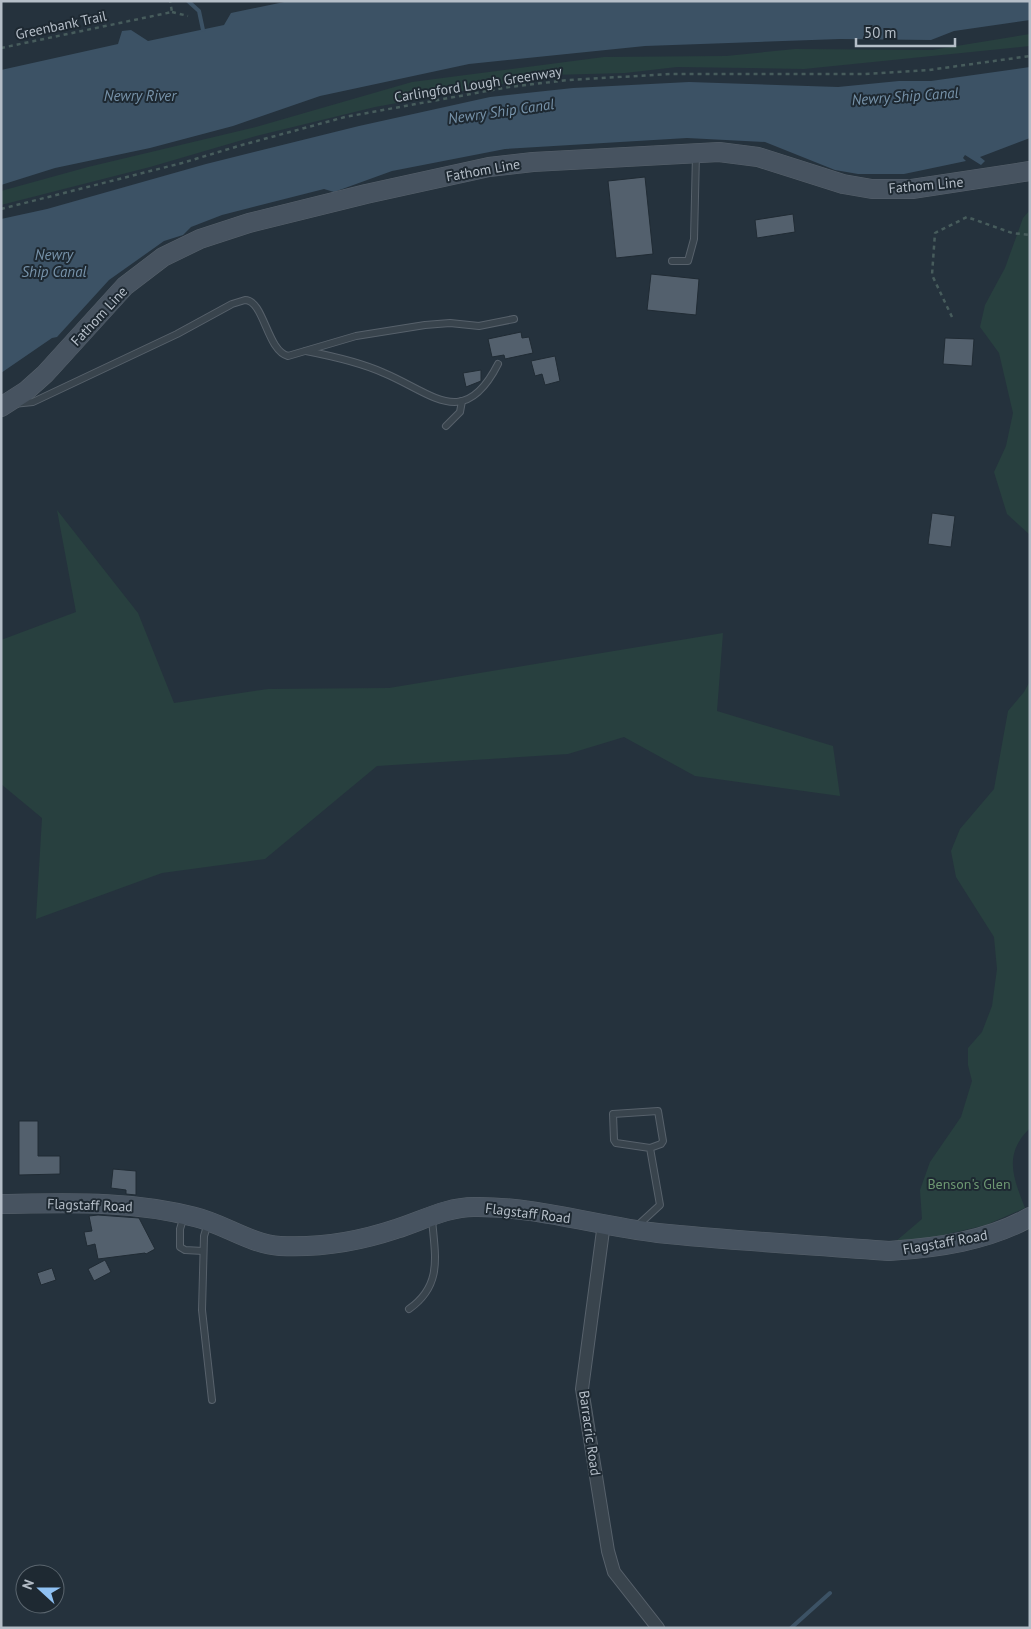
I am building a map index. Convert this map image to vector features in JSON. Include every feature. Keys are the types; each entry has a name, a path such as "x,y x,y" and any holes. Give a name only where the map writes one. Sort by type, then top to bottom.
{"main road":[{"name":"Fathom Line","path":"5,405 45,374 125,286 163,257 200,239 249,223 366,194 489,167 533,162 719,152 758,157 843,184 872,189 912,189 1030,171"},
{"name":"Flagstaff Road","path":"1,1204 124,1204 185,1215 209,1222 254,1240 277,1246 335,1243 374,1236 432,1215 473,1207 500,1208 604,1222 657,1232 889,1251 920,1249 964,1241 996,1232 1030,1217"}],"street":[{"name":"Barracric Road","path":"604,1222 582,1390 585,1415 608,1551 614,1572 658,1628"}],"lane":[{"path":"672,261 688,261 694,239 696,153"},
{"path":"5,405 19,405 32,402 177,334 232,304 245,300 253,304 278,351 288,356 356,336 425,324 450,323 479,326 514,319"},
{"path":"305,350 382,372 422,394 446,400 462,401 478,395 488,384 498,364"},
{"path":"446,426 460,412 462,401"},
{"path":"658,1111 663,1141 661,1144 650,1148 616,1143 613,1114 658,1111"},
{"path":"636,1229 638,1224 660,1205 650,1148"},
{"path":"185,1215 180,1229 180,1247 185,1250 203,1251"},
{"path":"409,1309 419,1302 430,1289 436,1269 432,1215"},
{"path":"209,1222 204,1236 202,1310 212,1400"}],"path":[{"path":"170,1 172,12 188,16"},
{"name":"Greenbank Trail","path":"1,48 172,12"},
{"name":"Carlingford Lough Greenway","path":"1,209 182,163 345,117 509,87 568,80 671,74 873,73 929,70 1030,56"},
{"path":"952,316 932,275 935,233 967,217 1012,233 1030,235"}],"green space":[{"path":"1030,34 1030,46 804,69 677,67 625,73 551,75 375,107 256,136 150,167 1,205 1,191 88,167 256,127 412,82 604,57 726,56 795,49 932,50"},
{"path":"1030,210 1030,535 1007,514 994,472 1006,446 1013,413 999,353 980,327 985,305 1005,268 1023,218"},
{"path":"57,510 138,613 174,703 268,689 389,688 723,633 717,711 833,746 840,796 695,776 624,737 568,754 377,766 265,859 162,873 36,919 42,818 1,784 1,640 76,612"},
{"name":"Benson's Glen","path":"1030,681 1030,1128 1016,1147 1013,1157 1014,1176 1025,1208 986,1225 935,1237 895,1242 922,1219 920,1190 930,1162 961,1117 972,1081 968,1065 968,1048 982,1032 992,1006 997,969 994,937 956,877 951,851 960,829 994,789 1008,711 1024,692"}],"water":[{"name":"Newry River","path":"289,1 1030,1 1030,20 954,31 931,40 840,39 645,46 469,64 320,96 233,126 150,148 55,168 1,185 1,70 118,44 122,31 131,30 148,41 224,25 231,13"},
{"name":"Newry Ship Canal","path":"1030,67 1030,138 980,157 985,161 981,165 965,155 963,158 966,161 904,174 858,174 835,170 765,142 687,138 505,149 392,171 334,192 324,189 222,215 191,227 183,235 164,241 109,280 57,337 52,338 1,373 1,219 47,209 206,164 359,126 490,97 573,88 689,82 838,87 899,81 931,81"}],"building":[{"path":"645,177 653,254 616,258 608,181"},
{"path":"793,214 795,232 757,238 755,220"},
{"path":"651,274 699,279 696,315 647,310"},
{"path":"521,332 522,338 529,337 533,353 505,359 504,355 492,357 488,339"},
{"path":"945,338 974,339 972,366 943,364"},
{"path":"555,356 560,381 545,385 542,374 535,376 531,361"},
{"path":"481,370 481,381 466,387 463,373"},
{"path":"932,513 955,516 951,547 928,544"},
{"path":"19,1121 38,1121 38,1156 60,1156 60,1174 19,1175"},
{"path":"113,1169 136,1171 136,1195 126,1194 126,1190 111,1188"},
{"path":"89,1216 139,1218 155,1249 146,1254 98,1259 95,1244 87,1246 84,1232 92,1231"},
{"path":"105,1260 111,1272 94,1281 88,1269"},
{"path":"52,1268 56,1280 41,1285 37,1273"}],"waterway":[{"path":"188,1 199,11 203,30"},
{"path":"791,1628 830,1593"}]}
